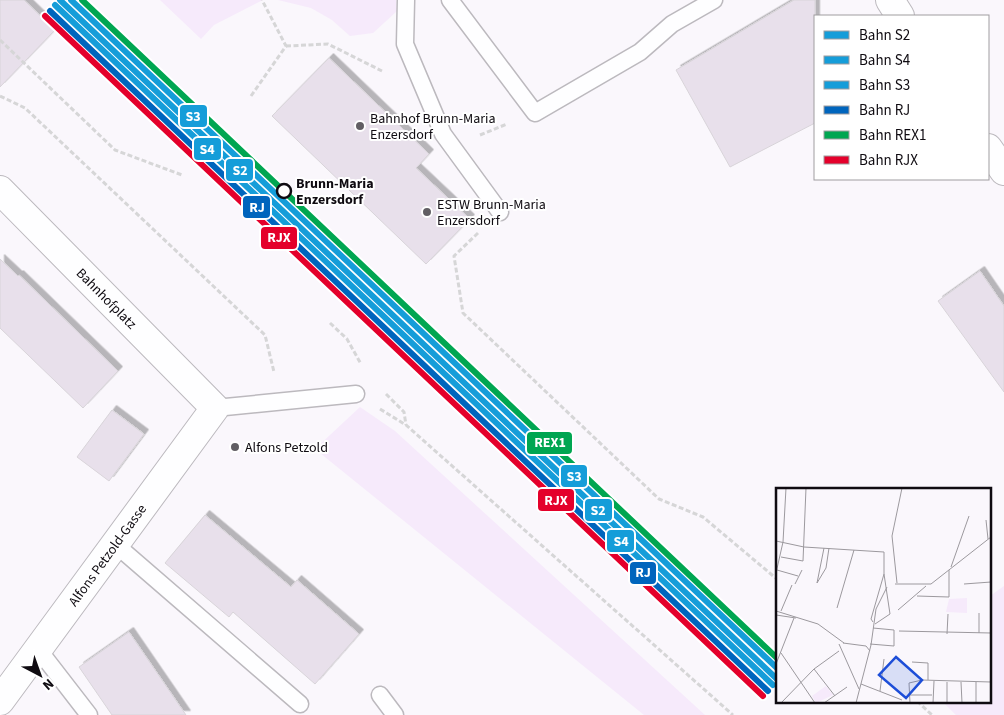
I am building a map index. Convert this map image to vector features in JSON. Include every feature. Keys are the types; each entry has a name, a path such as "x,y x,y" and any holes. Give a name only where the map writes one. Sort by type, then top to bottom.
{"street":[{"path":"890,0 899,15"},
{"path":"989,149 1004,171"},
{"name":"Bahnhofplatz","path":"0,190 215,408"},
{"name":"Alfons Petzold-Gasse","path":"0,701 215,408"}],"lane":[{"path":"406,0 405,44 443,134 500,212"},
{"path":"450,0 535,112 640,52 672,24 714,0"},
{"path":"215,408 356,394"},
{"path":"115,544 300,704"},
{"path":"38,649 89,715"},
{"path":"380,695 395,715"}],"path":[{"path":"262,0 286,46"},
{"path":"0,40 115,150 182,175"},
{"path":"286,46 328,44 426,92"},
{"path":"251,96 286,46"},
{"path":"0,96 25,108 265,335 281,402"},
{"path":"500,212 454,256 463,313 659,499 703,516 776,578"},
{"path":"330,323 347,340 363,368"},
{"path":"386,393 404,412 406,425"},
{"path":"356,394 406,425 733,715"},
{"path":"918,702 932,715"}],"shaded area":[{"path":"160,0 263,0 214,25 201,39"},
{"path":"278,0 396,0 397,11 373,33 350,36 332,20 311,8"},
{"path":"360,407 395,431 705,715 644,715 315,449"},
{"path":"1004,586 1004,715 956,715 943,702 992,702 992,595"}],"building":[{"path":"0,0 24,0 55,30 0,87"},
{"path":"794,0 815,0 814,124 730,167 676,70"},
{"path":"329,58 429,154 416,168 470,219 426,264 272,116"},
{"path":"0,259 118,371 83,408 0,328"},
{"path":"980,271 1004,306 1004,392 938,301"},
{"path":"112,410 144,434 109,481 77,457"},
{"path":"205,515 291,587 297,580 359,634 315,684 233,612 229,617 165,563"},
{"path":"129,632 186,715 112,715 79,667"}],"rail line":[{"name":"S2","path":"60,0 776,678"},
{"name":"S3","path":"71,0 776,667"},
{"name":"REX1","path":"82,0 776,657"},
{"name":"S4","path":"55,5 773,685"},
{"name":"RJ","path":"50,11 768,691"},
{"name":"RJX","path":"45,16 763,696"}],"place":[{"name":"Bahnhof Brunn-Maria Enzersdorf","path":"360,126"},
{"name":"Brunn-Maria Enzersdorf","path":"284,191"},
{"name":"ESTW Brunn-Maria Enzersdorf","path":"427,212"},
{"name":"Alfons Petzold","path":"235,447"}]}
